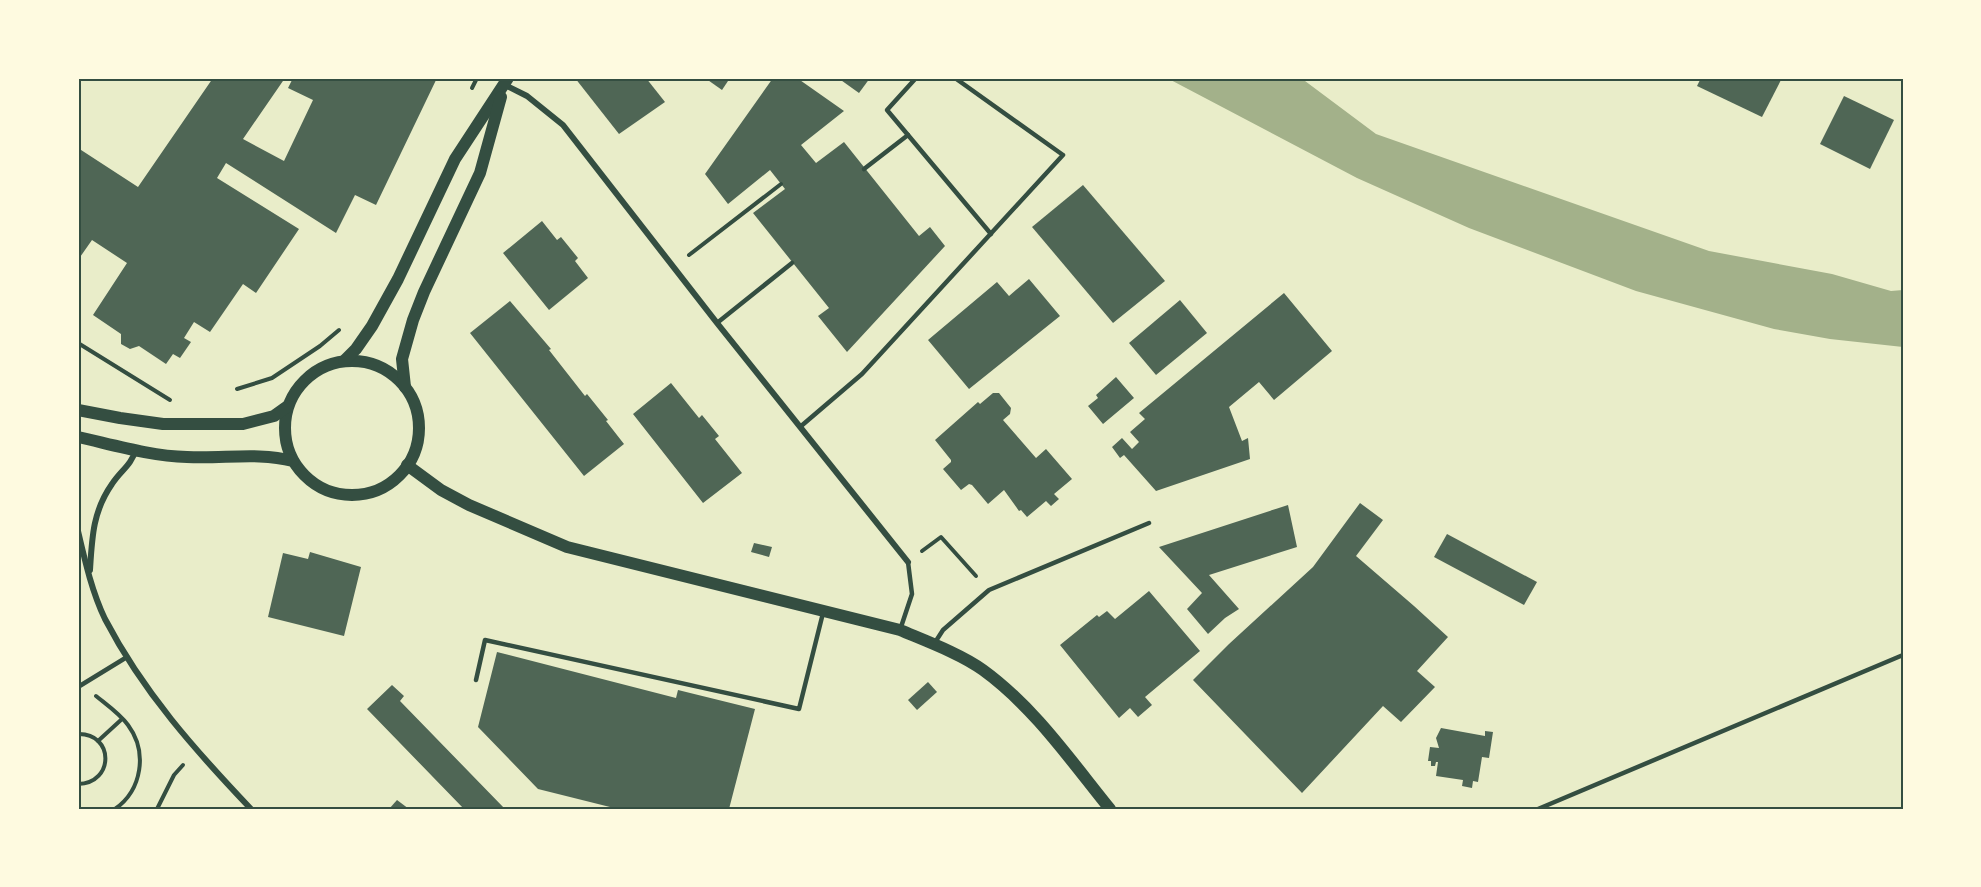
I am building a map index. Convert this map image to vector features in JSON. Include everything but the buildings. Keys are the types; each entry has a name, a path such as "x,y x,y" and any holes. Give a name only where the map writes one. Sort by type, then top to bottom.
{"main road":[{"path":"344,361 356,349 372,326 398,279 455,159 507,81"},
{"path":"405,387 402,359 413,320 480,173 507,81"},
{"path":"344,361 358,361 378,366 405,387 415,407 418,422 416,444 407,465 392,482 372,492 350,495 329,491 301,472 293,461 286,441 285,420 294,394 307,378 324,367 344,361"},
{"path":"78,410 164,424 243,424 274,416 288,406"},
{"path":"78,437 185,457 259,456 293,461"},
{"path":"407,465 441,490 469,506 567,547 900,630 934,644 982,669 1019,700 1110,809"}],"street":[{"path":"507,81 563,124 717,323 908,562"},
{"path":"89,576 92,534 100,502 114,481 133,461 136,449"},
{"path":"78,531 89,576 104,618 127,657 163,710 196,752 251,809"}],"lane":[{"path":"916,78 887,110 991,234"},
{"path":"800,427 862,374 1063,155 955,78"},
{"path":"864,169 908,135"},
{"path":"717,323 792,263"},
{"path":"934,644 943,630 989,590 1149,523"},
{"path":"900,630 912,594 908,562"},
{"path":"476,680 485,640 799,708 824,610"},
{"path":"1538,809 1903,655"},
{"path":"80,686 127,657"}],"path":[{"path":"471,88 477,78"},
{"path":"675,267 781,184"},
{"path":"237,389 272,378 320,346 345,325"},
{"path":"78,343 170,400"},
{"path":"908,562 941,537 989,590"},
{"path":"80,686 122,719 135,736 140,749 141,764 138,778 132,792 115,809"},
{"path":"98,741 122,719"},
{"path":"78,734 92,736 103,748 106,756 105,765 96,780 88,784 78,784"},
{"path":"157,809 174,776 196,752"}],"shaded area":[{"path":"1167,78 1301,78 1376,134 1709,251 1832,274 1891,291 1903,290 1903,347 1830,339 1774,329 1636,291 1469,228 1357,178"}]}
